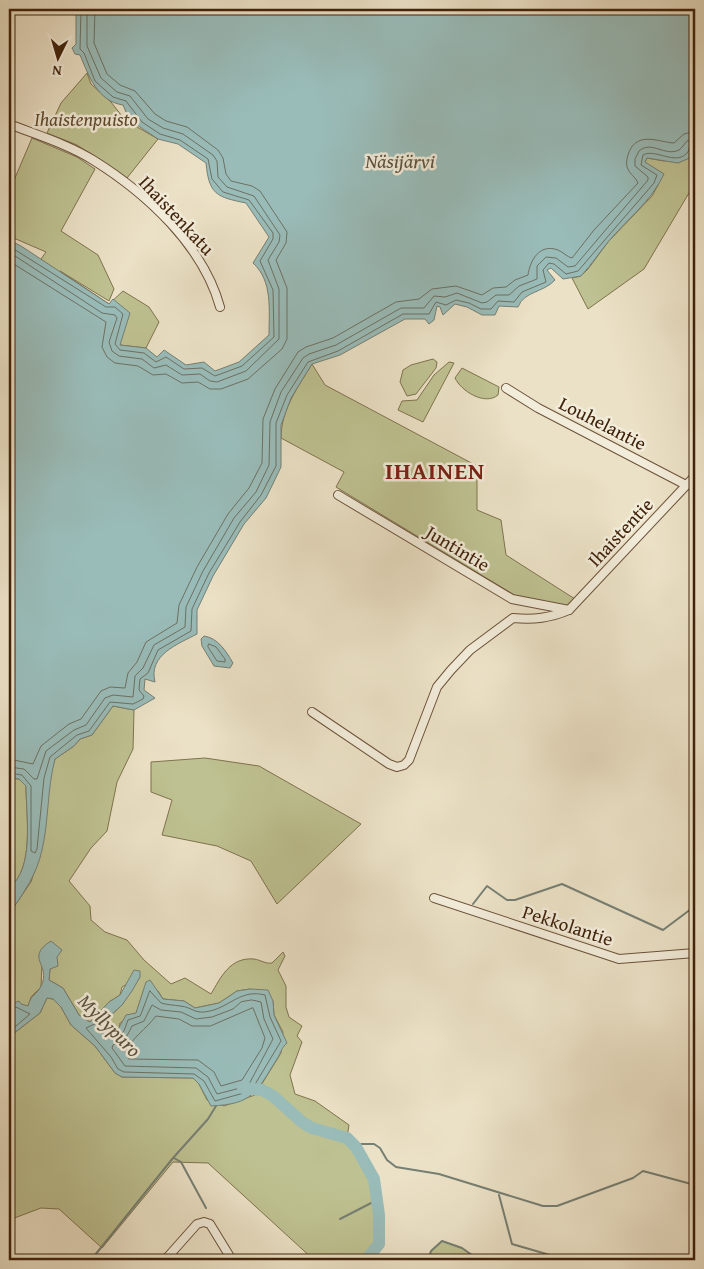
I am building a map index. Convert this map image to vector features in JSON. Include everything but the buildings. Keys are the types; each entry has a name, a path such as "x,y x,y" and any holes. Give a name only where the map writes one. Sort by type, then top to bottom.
{"street":[{"name":"Ihaistenkatu","path":"9,124 75,150 126,182 167,221 191,249 211,279 220,306"},
{"name":"Louhelantie","path":"506,388 538,408 686,485"},
{"name":"Ihaistentie","path":"569,610 695,476"},
{"name":"Juntintie","path":"338,495 512,599 569,610"},
{"path":"312,712 389,764 397,767 404,765 409,760 416,746 437,687 470,650 513,618 530,620 550,618 569,610"},
{"name":"Pekkolantie","path":"434,898 619,959 695,953"},
{"path":"165,1260 197,1224 204,1222 210,1224 232,1260"}],"green space":[{"name":"Ihaistenpuisto","path":"87,73 91,84 111,102 125,120 158,139 127,178 77,145 47,133 61,103"},
{"path":"32,138 77,157 95,169 61,231 98,255 114,289 109,301 60,271 109,304 123,291 149,307 159,322 146,348 120,345 41,259 46,252 9,236 9,192"},
{"path":"695,144 695,189 689,193 644,269 588,309 572,278 581,276 588,269 608,242 652,196 658,185 645,162 647,158 664,161 692,157"},
{"path":"433,359 437,362 436,368 416,394 407,396 400,382 403,370 411,365"},
{"path":"449,362 454,363 423,422 398,410 402,401 417,400 434,375"},
{"path":"312,364 325,385 477,466 477,510 501,520 506,555 575,599 566,606 516,596 336,487 344,472 281,438 287,408"},
{"path":"462,368 499,387 498,395 487,399 480,398 462,388 455,378"},
{"path":"113,706 134,710 133,749 117,782 107,831 91,848 69,881 90,906 91,920 105,932 127,940 144,960 171,984 185,978 211,994 227,969 232,965 246,959 272,963 283,952 285,956 278,970 286,986 286,1007 289,1017 302,1026 297,1036 302,1042 290,1075 295,1094 315,1101 349,1125 347,1138 363,1159 373,1183 381,1235 379,1244 366,1260 314,1260 208,1163 173,1162 102,1248 59,1209 41,1208 9,1220 9,1037 40,1013 47,998 53,999 61,1007 71,1025 95,1046 115,1073 122,1077 193,1078 199,1084 207,1100 224,1106 255,1095 281,1053 283,1032 274,1015 273,1001 250,989 237,991 219,1003 195,1008 184,1001 163,999 158,991 144,989 136,1014 120,1023 116,1033 108,1033 106,1028 110,1016 122,1005 140,977 122,987 120,995 109,1002 90,1022 79,1015 63,988 49,980 50,969 42,964 41,987 31,997 28,1007 14,1002 9,1005 9,914 31,882 36,866 49,779 55,759 74,746 80,739 92,735"},
{"path":"205,758 259,766 361,824 277,904 251,861 217,846 162,835 172,800 151,792 151,762"},
{"path":"9,778 19,779 26,786 27,841 23,868 9,888"},
{"path":"442,1241 462,1248 479,1260 428,1260 431,1251"}],"water":[{"name":"Näsijärvi","path":"76,9 695,9 695,144 692,157 678,163 647,158 645,162 664,174 659,184 646,202 608,242 581,276 563,279 551,268 547,270 555,280 529,295 518,307 499,306 495,315 482,315 467,307 455,304 443,315 440,307 437,306 434,320 429,324 425,319 405,319 340,355 312,364 291,398 281,425 281,467 266,498 244,524 213,576 197,610 197,634 174,646 160,658 154,673 155,682 145,679 144,690 155,698 134,710 113,706 92,735 80,739 74,746 55,759 40,859 29,884 9,914 9,888 23,868 26,855 27,826 26,786 19,779 9,778 9,240 109,304 113,299 130,313 120,345 146,348 157,357 164,350 186,365 204,362 215,371 239,362 269,335 267,287 264,278 253,263 269,237 246,203 228,199 216,193 209,182 206,163 178,144 158,139 137,125 136,120 126,112 123,105 114,103 100,93 80,55 75,54 72,48 76,44"},
{"path":"204,636 213,639 224,650 233,663 230,668 214,666 202,646 201,639"},
{"path":"51,941 62,950 57,957 58,966 50,969 49,980 63,988 79,1015 90,1022 109,1002 120,995 134,970 140,971 140,977 132,991 122,1005 110,1016 106,1028 108,1033 116,1033 126,1015 136,1013 146,982 150,980 163,999 184,1001 195,1008 219,1003 237,991 250,989 268,990 273,1001 274,1015 287,1043 264,1080 252,1094 236,1102 211,1106 199,1084 193,1078 122,1077 115,1073 95,1046 71,1025 61,1007 53,999 47,998 40,1013 9,1037 9,1005 19,1001 21,1004 28,1006 41,986 43,979 39,957 40,952"}],"waterway":[{"path":"473,904 487,886 507,900 515,900 562,884 663,930 695,906"},
{"name":"Myllypuro","path":"243,1088 262,1090 273,1096 302,1122 312,1128 347,1138 356,1147 374,1179 379,1215 379,1244 366,1260"},
{"path":"91,1260 173,1158 208,1119 216,1106"},
{"path":"353,1144 374,1144 380,1148 387,1160 396,1167 439,1174 543,1206 557,1206 633,1178 643,1171 695,1185"},
{"path":"174,1158 181,1162 206,1208"},
{"path":"499,1195 512,1244 567,1260"},
{"path":"340,1219 377,1200"},
{"name":"Myllypuro","path":"428,1260 431,1251 442,1241 462,1248 479,1260"}],"district":[{"name":"IHAINEN","path":"435,470"}]}
